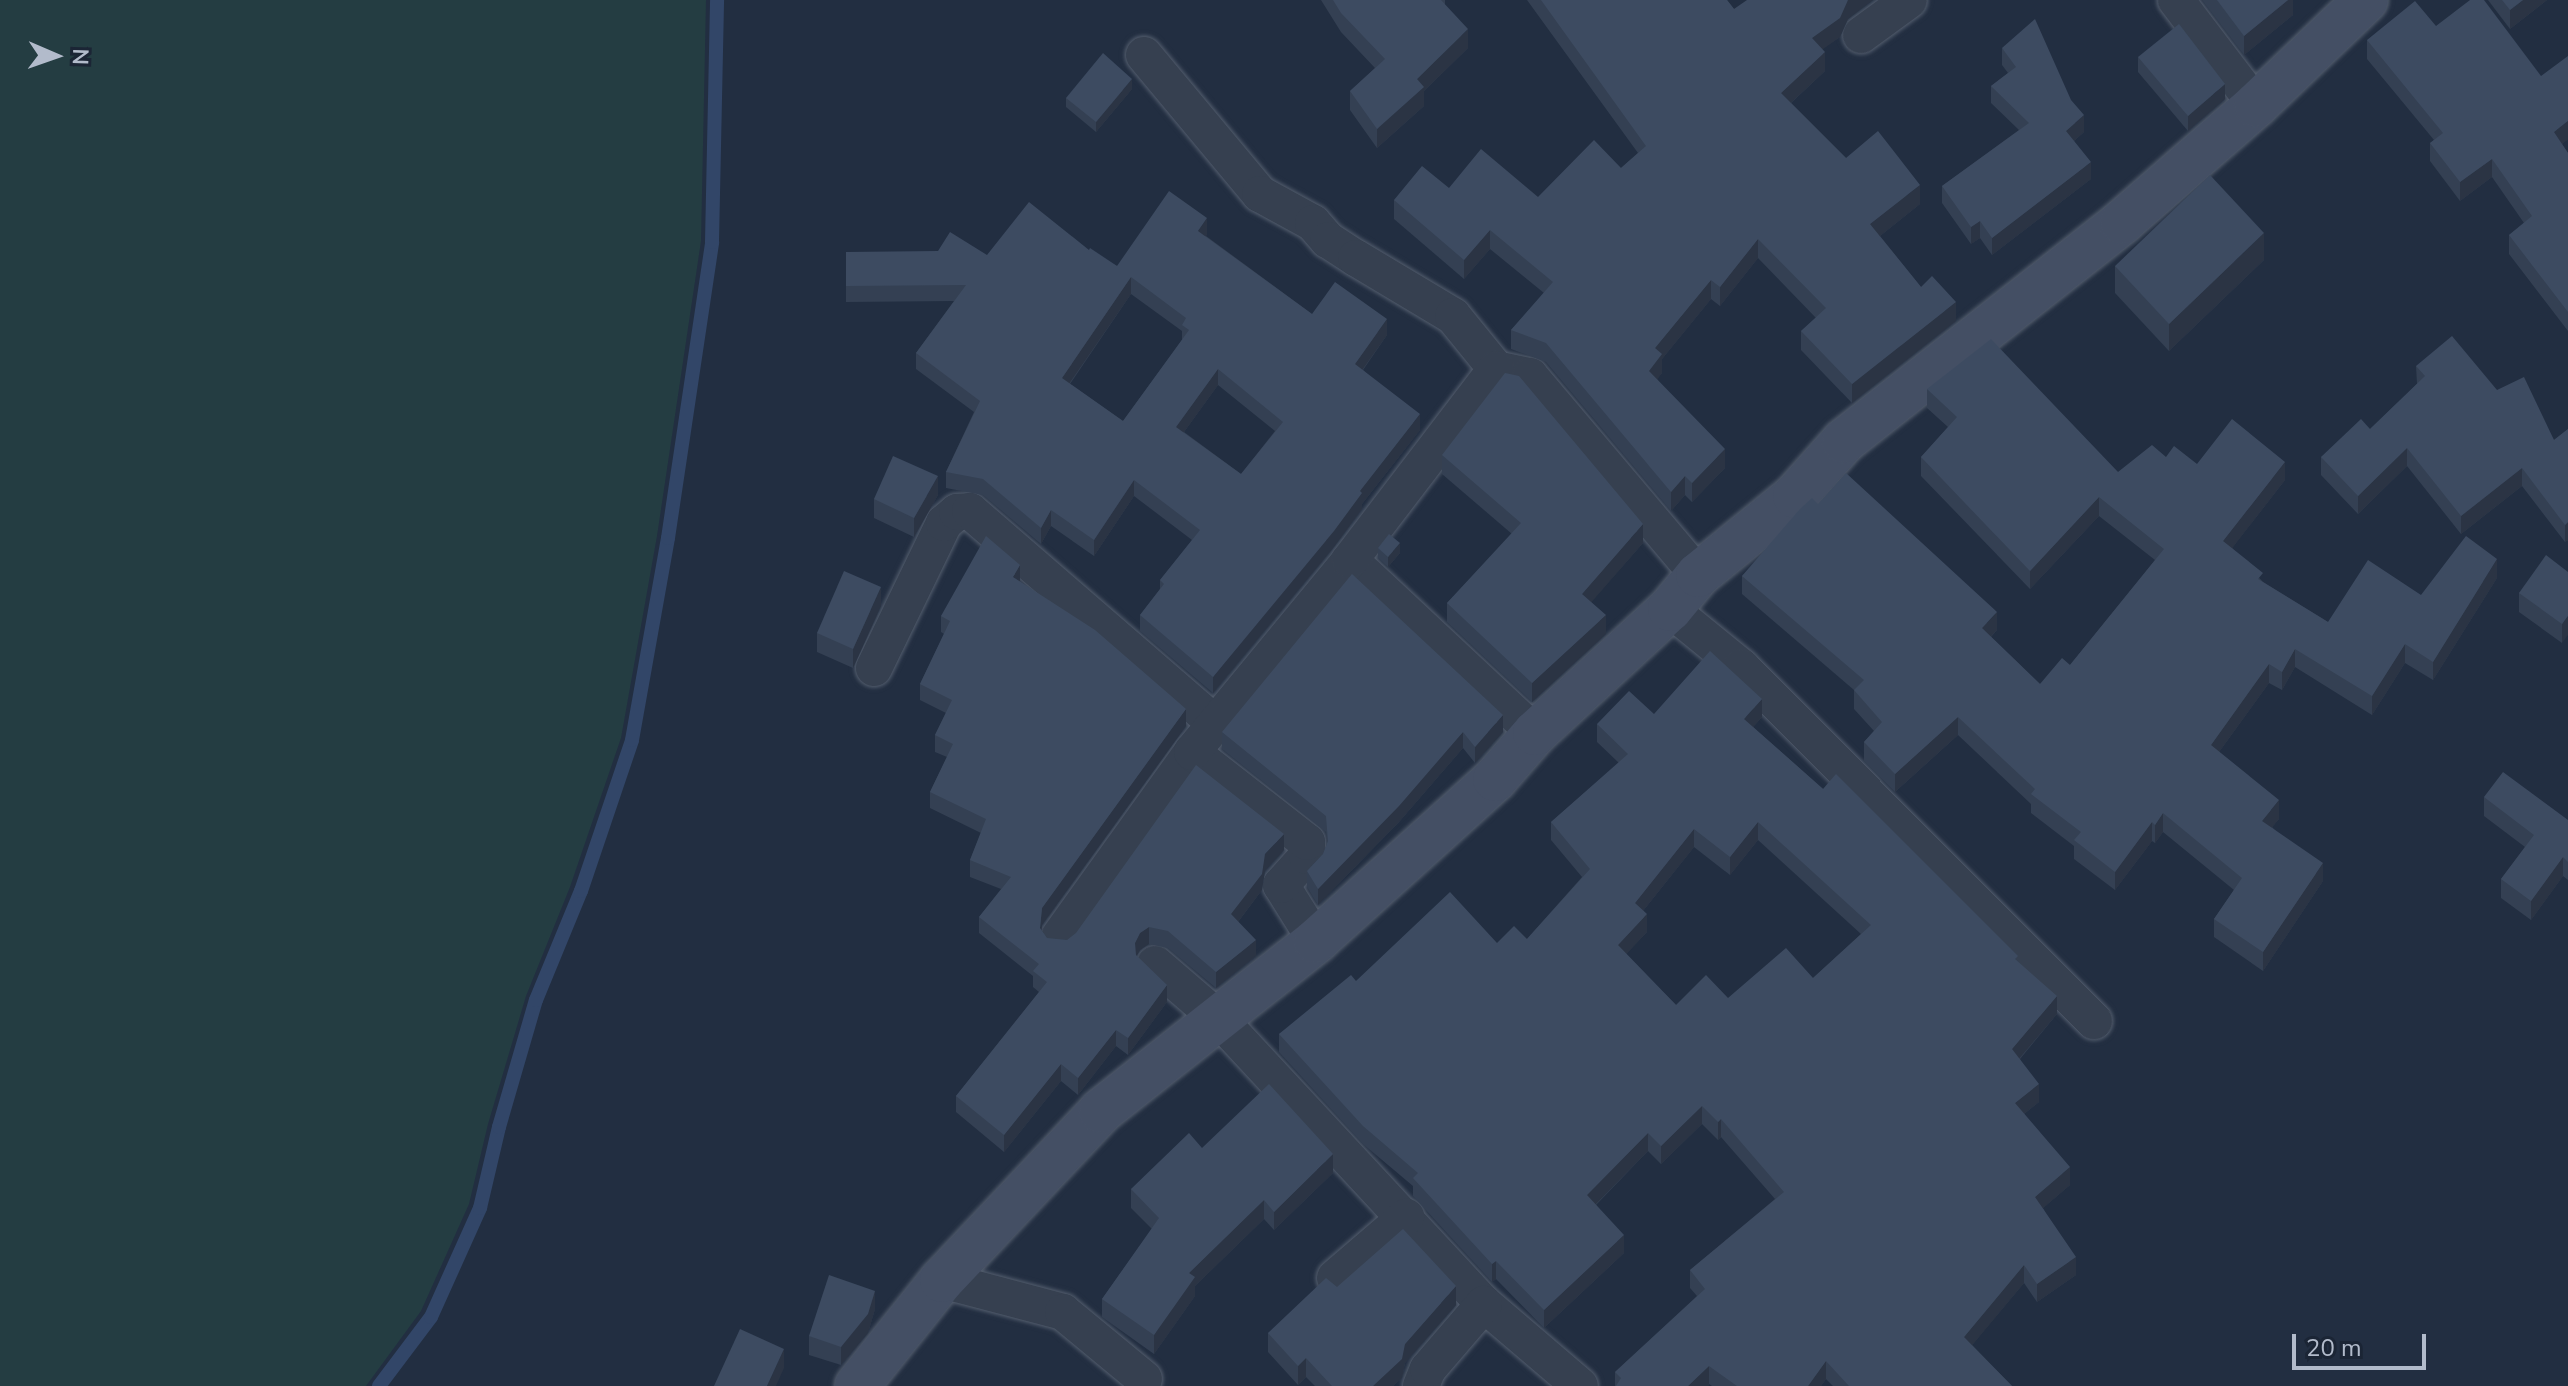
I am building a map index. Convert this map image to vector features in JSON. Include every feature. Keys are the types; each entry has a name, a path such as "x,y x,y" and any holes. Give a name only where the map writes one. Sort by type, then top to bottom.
{"street":[{"path":"1861,35 1909,0"},
{"path":"2176,0 2256,105"},
{"path":"857,1386 942,1280 1101,1111 1316,941 1495,779 1535,733 1670,609 1698,575 1795,496 1844,441 2122,222 2256,105 2366,0"},
{"path":"1144,55 1260,194 1313,223 1328,240 1453,316 1496,369 1519,372 1538,384 1698,575"},
{"path":"1059,937 1214,722 1350,560 1496,369"},
{"path":"874,668 944,523 957,512 970,511 1214,722"},
{"path":"1350,560 1535,733"},
{"path":"1670,609 1741,667 2094,1021"},
{"path":"1192,752 1307,842 1307,856 1283,882 1282,891 1316,941"},
{"path":"1155,964 1219,1019 1484,1304 1580,1386"},
{"path":"1335,1278 1406,1217"},
{"path":"942,1280 1063,1312 1144,1379"},
{"path":"1421,1386 1428,1369 1484,1304"}],"green space":[{"path":"0,0 706,0 701,241 657,536 621,738 570,887 526,996 488,1124 469,1204 421,1311 366,1386 0,1386"}],"building":[{"path":"1333,0 1441,0 1468,29 1417,79 1424,87 1377,129 1350,91 1385,59 1341,13"},
{"path":"1541,0 1727,0 1734,9 1747,0 1848,0 1840,18 1812,38 1825,52 1781,93 1846,158 1878,131 1920,185 1870,224 1921,287 1932,276 1956,302 1852,384 1801,331 1826,308 1758,239 1720,287 1711,280 1655,348 1662,354 1649,371 1725,449 1692,483 1685,476 1671,492 1546,343 1511,330 1553,282 1490,230 1464,260 1394,200 1422,166 1449,188 1481,149 1538,197 1594,140 1621,168 1646,146"},
{"path":"2217,0 2288,0 2244,36"},
{"path":"2470,0 2484,0 2541,76 2568,56 2568,121 2554,132 2568,153 2568,312 2509,235 2532,216 2492,159 2460,182 2430,143 2443,133 2367,40 2415,1 2436,26"},
{"path":"2502,0 2523,0 2510,10"},
{"path":"2035,19 2071,100 2084,115 2066,131 2091,162 1992,238 1980,221 1971,227 1942,186 2029,123 1991,86 2016,67 2002,48"},
{"path":"2179,24 2225,84 2188,116 2138,57"},
{"path":"1103,53 1132,79 1096,122 1066,98"},
{"path":"2210,175 2264,233 2169,324 2115,266"},
{"path":"1169,191 1207,218 1198,231 1312,314 1335,282 1387,319 1355,364 1420,414 1360,491 1362,493 1334,531 1213,677 1140,615 1164,584 1160,580 1200,530 1134,480 1094,540 1051,510 1041,528 983,479 946,472 980,401 916,353 966,285 846,286 846,252 938,251 950,232 987,255 1029,202 1089,250 1117,266","holes":["1131,277 1186,318 1182,325 1189,330 1123,421 1062,378","1218,369 1283,422 1241,474 1176,427"]},
{"path":"2452,336 2497,390 2524,377 2554,440 2568,429 2568,522 2565,525 2522,468 2461,516 2407,448 2358,496 2321,457 2361,419 2370,429 2425,376 2416,366"},
{"path":"1991,339 2118,472 2152,445 2166,457 2174,446 2197,464 2232,419 2285,462 2223,541 2263,573 2258,579 2328,622 2368,560 2421,595 2466,536 2497,559 2433,662 2405,644 2372,696 2295,649 2282,672 2269,664 2211,745 2279,800 2262,821 2323,863 2263,952 2214,919 2242,878 2163,813 2155,825 2152,822 2115,872 2074,840 2081,832 2031,794 2035,789 1958,717 1895,774 1864,742 1882,722 1854,690 1864,680 1742,576 1800,509 1812,498 1818,504 1846,473 1997,612 1982,628 2040,684 2062,658 2070,665 2164,549 2099,497 2030,571 1921,457 1957,417 1927,389"},
{"path":"1505,373 1519,376 1643,524 1582,594 1606,615 1532,683 1447,603 1521,523 1442,455"},
{"path":"893,456 938,476 914,518 874,499"},
{"path":"1389,534 1400,543 1388,557 1378,548"},
{"path":"986,536 1020,565 1013,577 1095,630 1186,709 1042,908 1040,928 1047,938 1067,940 1076,933 1196,765 1284,834 1265,854 1262,874 1231,914 1256,940 1216,972 1168,931 1149,927 1140,933 1135,943 1136,955 1167,985 1128,1038 1116,1030 1078,1078 1061,1064 1004,1135 956,1096 1047,982 1033,971 1039,964 979,917 1011,877 970,860 986,819 930,792 953,744 935,735 952,700 920,684 950,621 941,616"},
{"path":"2546,555 2568,572 2568,616 2562,624 2519,593"},
{"path":"844,571 881,587 853,649 817,633"},
{"path":"1352,574 1503,715 1475,747 1463,732 1399,806 1318,889 1307,871 1323,854 1328,841 1326,816 1222,732"},
{"path":"1710,651 1762,699 1744,719 1823,789 1836,774 2018,956 2015,959 2057,996 2012,1049 2039,1084 2015,1103 2070,1167 2035,1197 2076,1257 2037,1284 2024,1265 1964,1337 2012,1386 1849,1386 1826,1361 1808,1386 1737,1386 1709,1366 1688,1386 1616,1386 1621,1378 1615,1372 1705,1289 1690,1270 1784,1192 1721,1119 1718,1122 1702,1106 1661,1146 1648,1133 1587,1195 1624,1235 1544,1310 1496,1261 1492,1264 1413,1178 1418,1173 1363,1126 1279,1034 1351,975 1356,981 1450,892 1497,943 1514,926 1527,939 1590,869 1551,822 1628,754 1597,724 1629,691 1654,714","holes":["1758,822 1871,925 1813,978 1786,948 1728,998 1706,975 1676,1005 1618,945 1647,914 1635,903 1694,829 1730,857"]},
{"path":"2503,772 2568,820 2568,862 2563,857 2531,901 2501,879 2534,835 2484,797"},
{"path":"1269,1084 1333,1154 1274,1212 1264,1200 1189,1273 1195,1277 1154,1335 1102,1299 1159,1218 1131,1189 1189,1133 1202,1148"},
{"path":"1403,1229 1456,1286 1405,1344 1402,1359 1373,1386 1332,1386 1306,1358 1298,1366 1268,1333 1326,1278 1337,1287"},
{"path":"829,1275 875,1291 868,1314 841,1347 809,1336"},
{"path":"740,1329 784,1349 767,1386 714,1386"}],"waterway":[{"path":"379,1386 431,1317 480,1208 499,1127 536,1000 581,891 632,740 668,538 712,242 717,0"}]}
